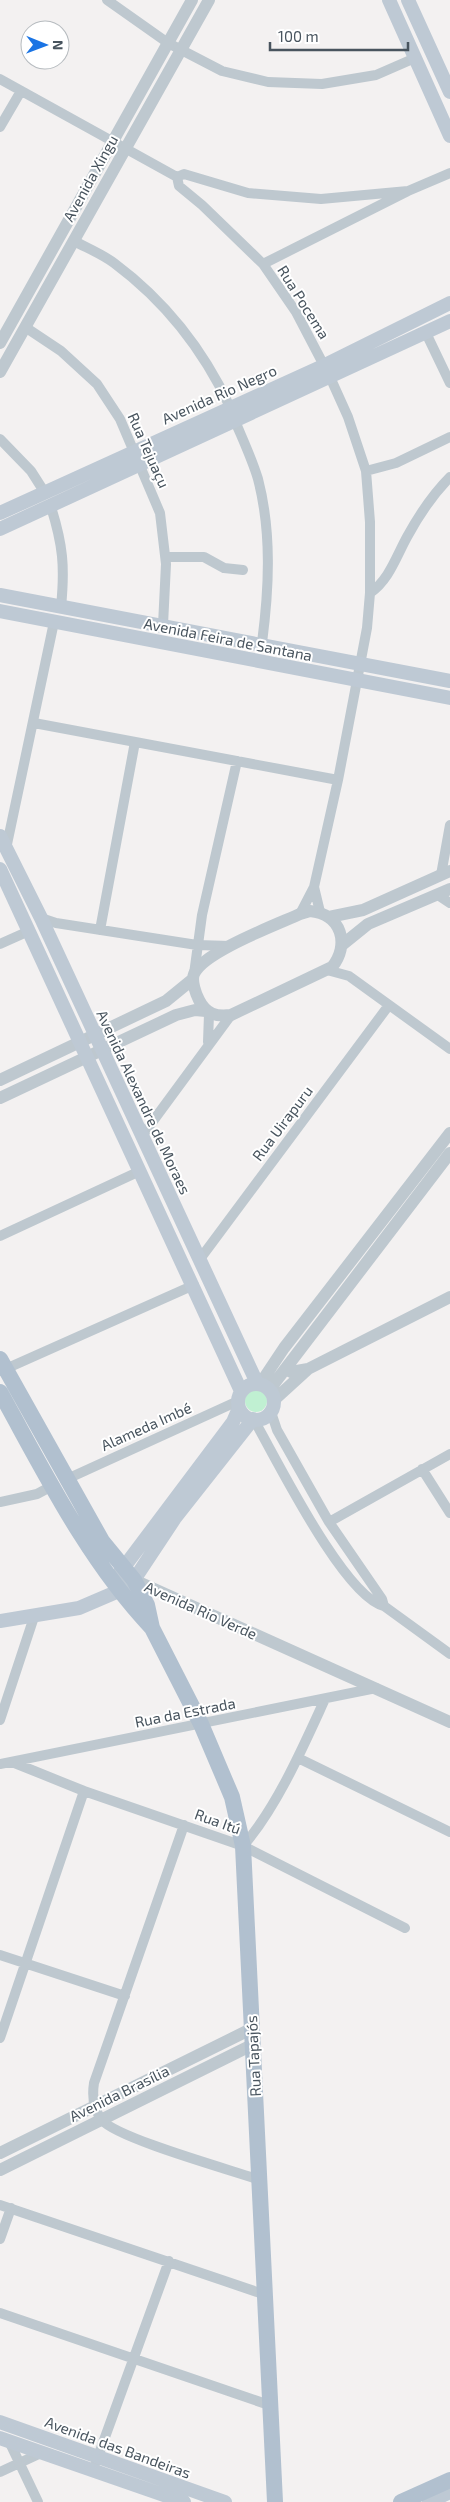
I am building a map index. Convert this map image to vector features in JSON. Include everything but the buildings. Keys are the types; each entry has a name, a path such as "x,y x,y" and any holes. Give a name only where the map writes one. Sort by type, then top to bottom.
{"main road":[{"path":"389,0 450,136"},
{"path":"408,0 450,92"},
{"path":"439,111 450,126"},
{"name":"Avenida Rio Negro","path":"0,528 51,507 235,421 450,304"},
{"name":"Avenida Rio Negro","path":"0,513 230,407 426,333 450,321"},
{"name":"Avenida Feira de Santana","path":"0,595 262,643 450,681"},
{"name":"Avenida Feira de Santana","path":"0,611 450,698"},
{"name":"Avenida Alexandre de Moraes","path":"0,836 41,918 200,1259 266,1394"},
{"path":"0,869 194,1285 240,1400 242,1413 254,1420"},
{"name":"Avenida Rio Verde","path":"2,1366 60,1483 87,1546 117,1585"},
{"path":"0,1621 78,1608 100,1600 129,1574 254,1420 264,1418 266,1394 251,1384 240,1400 233,1422 129,1574"},
{"name":"Avenida Rio Verde","path":"0,1392 60,1483 102,1541 129,1574"},
{"name":"Rua Tapajós","path":"129,1574 147,1605 152,1628 201,1724 232,1796 243,1846 251,2037 272,2406 275,2502"},
{"name":"Rua Tapajós","path":"117,1585 135,1610 152,1628"},
{"name":"Avenida das Bandeiras","path":"0,2422 98,2457 177,2498"},
{"name":"Avenida das Bandeiras","path":"4,2440 177,2498 225,2502"},
{"path":"401,2502 450,2480"},
{"path":"429,2502 450,2492"},
{"path":"444,2502 450,2499"}],"street":[{"name":"Avenida Xingu","path":"0,343 192,0"},
{"name":"Avenida Xingu","path":"0,372 209,0"},
{"path":"111,2 168,42 222,71 268,82 322,84 376,75 415,58"},
{"name":"Rua Pocema","path":"0,79 177,177 179,186 202,205 263,264 296,312 328,371 348,417 366,471 370,522 370,593 361,664 338,780 314,887 300,914"},
{"path":"0,127 21,90"},
{"path":"263,264 408,191 450,173"},
{"name":"Rua Pocema","path":"177,177 184,174 248,193 321,199 408,191"},
{"path":"74,241 113,262 154,297 187,332 213,371 230,407"},
{"name":"Rua Tejuaçu","path":"25,328 61,351 97,384 120,419 160,513 166,557 163,625"},
{"path":"426,333 450,383"},
{"path":"235,421 258,479 268,536 268,593 262,643"},
{"path":"366,471 396,463 450,437"},
{"path":"0,439 31,471 45,493"},
{"path":"370,593 379,587 387,576 423,511 450,477"},
{"path":"51,507 61,538 64,569 61,607"},
{"path":"166,557 204,557 224,568 243,570"},
{"path":"6,849 54,622"},
{"path":"34,723 338,780"},
{"path":"100,930 135,742"},
{"path":"208,1043 208,1012 198,998 194,977 197,945 237,761"},
{"path":"0,1080 166,1001 194,977 203,962 230,946 300,914 325,914 363,910 445,873 450,825"},
{"name":"Rua Pocema","path":"314,887 325,914"},
{"path":"342,944 368,924 450,889"},
{"path":"438,895 450,903"},
{"path":"142,1136 208,1043 231,1015 327,970 339,958 342,944 336,925 325,914"},
{"path":"41,918 56,923 197,945 230,946"},
{"path":"0,944 29,931"},
{"path":"339,958 349,976"},
{"path":"327,970 349,976 450,1049"},
{"name":"Rua Uirapuru","path":"200,1259 389,1005"},
{"path":"0,1098 176,1015 195,1010 231,1015"},
{"path":"266,1394 290,1341 450,1133"},
{"path":"266,1394 450,1153"},
{"path":"0,1236 140,1170"},
{"path":"2,1366 194,1285"},
{"path":"266,1394 308,1369 449,1300"},
{"path":"285,1369 291,1372 308,1369"},
{"name":"Avenida Alexandre de Moraes","path":"266,1394 277,1430 329,1522 382,1599 384,1606"},
{"name":"Alameda Imbé","path":"0,1502 37,1494 240,1400"},
{"name":"Avenida Alexandre de Moraes","path":"254,1420 330,1553 348,1579 364,1595 377,1604 384,1606 450,1654"},
{"path":"329,1522 450,1454"},
{"path":"422,1470 450,1513"},
{"name":"Avenida Rio Verde","path":"129,1574 450,1722"},
{"path":"0,1720 35,1614"},
{"name":"Rua da Estrada","path":"0,1764 376,1688"},
{"path":"243,1846 256,1832 298,1758 326,1699"},
{"path":"298,1758 450,1832"},
{"name":"Rua Itú","path":"12,1762 84,1791 243,1846 405,1928"},
{"path":"0,2038 84,1791"},
{"path":"184,1825 94,2083 95,2106 102,2120 122,2134 260,2180"},
{"path":"0,1955 125,1996"},
{"name":"Avenida Brasília","path":"0,2153 164,2072 251,2037"},
{"name":"Avenida Brasília","path":"0,2170 170,2086 251,2037"},
{"path":"164,2072 170,2086"},
{"path":"0,2205 266,2295"},
{"path":"0,2239 10,2208"},
{"path":"93,2471 169,2261"},
{"path":"0,2313 272,2406"},
{"path":"4,2440 19,2463 38,2502"},
{"path":"0,2472 41,2453"}],"green space":[{"path":"256,1390 264,1393 267,1401 264,1409 256,1412 248,1409 245,1401 248,1393"}]}
